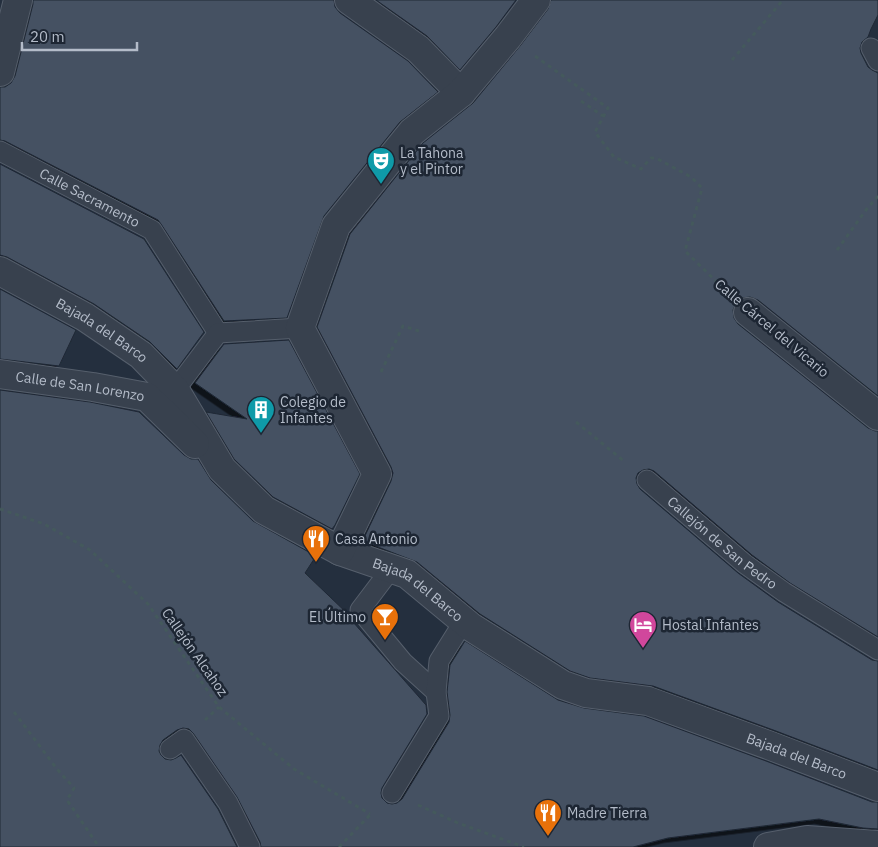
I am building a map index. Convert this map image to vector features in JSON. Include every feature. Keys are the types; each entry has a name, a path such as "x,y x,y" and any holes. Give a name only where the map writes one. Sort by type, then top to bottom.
{"street":[{"path":"0,72 18,0"},
{"path":"348,0 418,49 461,93"},
{"path":"340,551 377,474 300,328 336,226 412,132 461,93 536,0"},
{"name":"Bajada del Barco","path":"0,271 86,317 141,355 175,390 222,469 264,510 340,551 407,574 464,622 563,685 586,693 648,701 878,787"},
{"name":"Calle Cárcel del Vicario","path":"748,312 878,416"},
{"name":"Calle de San Lorenzo","path":"0,374 93,387 147,397 222,469"},
{"path":"768,847 807,840 878,846"}],"lane":[{"name":"Calle Sacramento","path":"0,151 152,230 218,333"},
{"path":"175,390 218,333 300,328"},
{"name":"Callejón de San Pedro","path":"647,480 745,564 784,592 878,650"},
{"path":"391,569 360,610 403,662 436,692"},
{"path":"392,794 439,716 436,692 439,660 464,622"},
{"path":"170,749 184,739 228,803 250,847"}],"path":[{"path":"732,60 783,0"},
{"path":"508,37 608,108 603,116 582,101"},
{"name":"Calle Cárcel del Vicario","path":"603,116 595,132 614,157 641,169 650,158 656,158 692,177 702,188 684,251 748,312"},
{"path":"837,250 878,196"},
{"path":"381,372 403,326 419,331"},
{"path":"576,422 647,480"},
{"name":"Callejón Alcahoz","path":"0,509 44,524 90,550 148,604 219,707 294,769 370,815 339,847"},
{"path":"14,712 57,769 74,788 67,800 99,847"},
{"path":"392,794 458,823 524,847"}],"building":[{"path":"33,0 334,0 335,7 340,13 408,61 438,92 400,122 324,216 287,318 224,321 158,220 0,140 0,87 5,87 11,83 15,76"},
{"path":"376,0 516,0 460,70 427,36"},
{"path":"551,0 878,0 878,15 868,37 862,42 860,48 868,67 878,73 878,396 758,300 750,297 742,298 736,303 733,310 734,318 738,324 868,428 878,431 878,637 790,583 752,555 654,471 649,469 643,470 638,473 636,478 640,489 738,573 778,602 872,660 878,661 878,770 653,686 590,678 570,671 480,614 417,562 363,540 393,473 317,327 350,234 423,143 473,103 520,46 548,9"},
{"path":"0,164 144,239 204,332 177,369 150,342 94,304 0,255"},
{"path":"0,289 76,330 59,366 0,359"},
{"name":"Colegio de Infantes","path":"289,340 360,474 332,529 273,497 234,459 206,412 247,419 195,383 224,344"},
{"path":"0,390 90,402 139,412 184,455 191,459 198,459 211,480 253,521 316,556 305,573 351,617 353,622 426,705 427,714 382,788 382,798 387,803 397,803 402,799 449,722 447,692 450,665 465,641 558,700 584,708 644,716 872,802 878,802 878,829 863,828 819,819 668,838 633,847 261,847 237,797 193,733 189,729 183,728 163,740 159,751 165,759 171,760 181,755 218,809 237,847 0,847"}],"place":[{"name":"La Tahona y el Pintor","path":"381,185"},
{"name":"Colegio de Infantes","path":"261,434"},
{"name":"Casa Antonio","path":"316,563"},
{"name":"El Último","path":"385,641"},
{"name":"Hostal Infantes","path":"643,649"},
{"name":"Madre Tierra","path":"548,837"}]}
